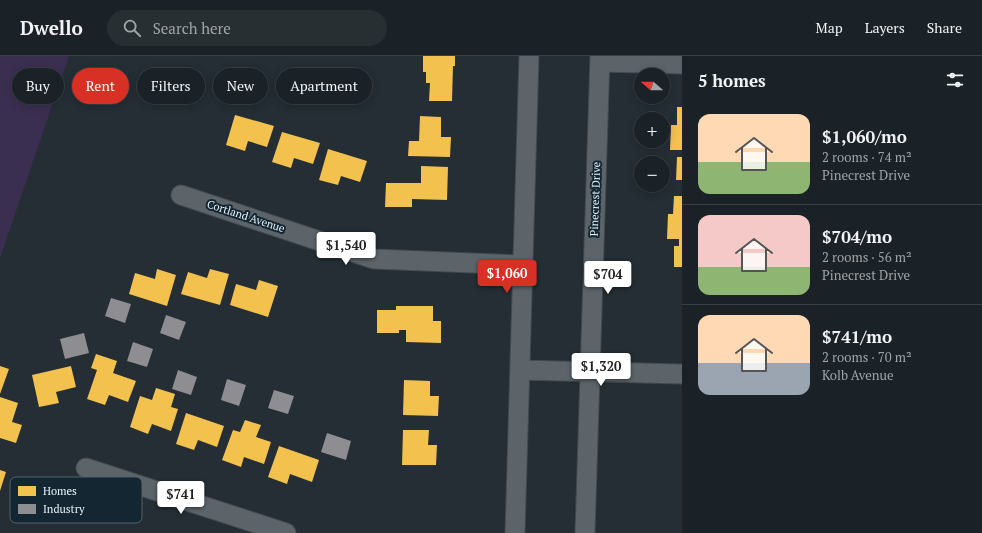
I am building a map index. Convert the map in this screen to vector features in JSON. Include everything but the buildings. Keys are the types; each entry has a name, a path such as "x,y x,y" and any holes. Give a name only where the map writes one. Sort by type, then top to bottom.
{"street":[{"path":"515,533 529,56"},
{"path":"600,59 682,64"},
{"name":"Pinecrest Drive","path":"585,533 600,59"},
{"name":"Cortland Avenue","path":"181,195 374,259 523,265"},
{"path":"520,370 682,374"},
{"path":"86,468 114,477"},
{"path":"142,486 286,533"}],"shaded area":[{"path":"0,56 69,56 64,71 64,68 12,68 12,104 53,104 0,258"}]}
